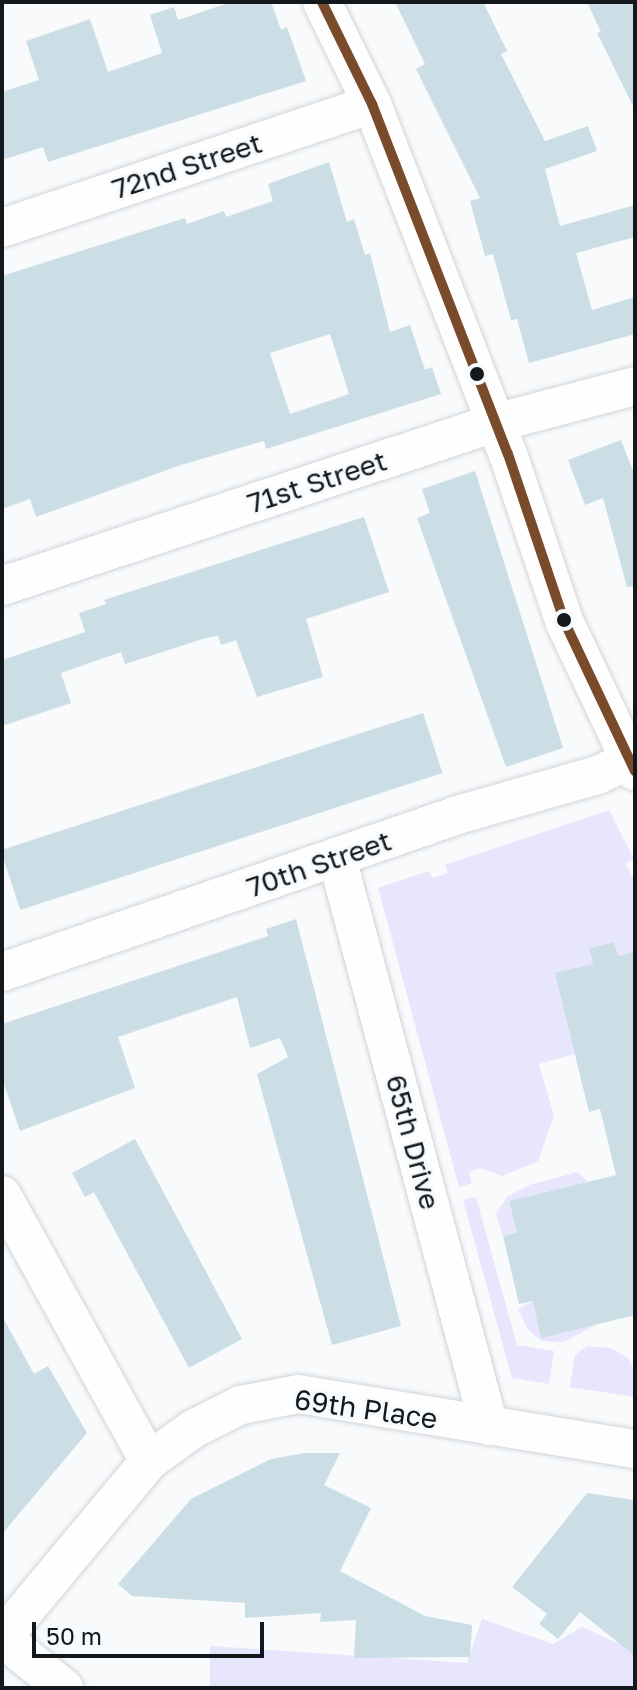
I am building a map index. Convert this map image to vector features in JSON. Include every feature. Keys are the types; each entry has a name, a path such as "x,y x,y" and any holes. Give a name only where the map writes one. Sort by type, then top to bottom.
{"street":[{"path":"322,2 372,104 495,423 565,623 633,763"},
{"name":"72nd Street","path":"2,228 372,104"},
{"name":"71st Street","path":"2,586 495,423 635,386"},
{"name":"70th Street","path":"2,972 461,814 633,763"},
{"name":"65th Drive","path":"337,858 489,1426"},
{"path":"2,1195 149,1461"},
{"name":"69th Place","path":"2,1638 149,1461 193,1429 241,1405 298,1394 635,1449"},
{"path":"2,1638 64,1688"}],"shaded area":[{"path":"609,810 634,859 625,864 635,880 635,952 618,956 614,942 589,948 593,964 575,1054 539,1064 554,1116 538,1161 502,1176 480,1168 469,1172 472,1183 459,1187 378,888 429,871 432,878 448,873 445,865"},
{"path":"578,1172 587,1182 509,1201 517,1233 503,1236 496,1214 507,1197 529,1185"},
{"path":"476,1197 517,1345 554,1351 549,1384 512,1378 463,1200"},
{"path":"533,1301 542,1337 597,1324 564,1342 541,1341 528,1329 518,1309"},
{"path":"587,1346 611,1348 628,1358 635,1371 635,1397 570,1387 575,1355"},
{"path":"482,1619 553,1644 582,1627 635,1651 635,1688 210,1688 210,1646 467,1663"}],"building":[{"path":"231,2 271,2 281,30 287,27 306,81 48,162 43,147 2,160 2,92 39,80 26,41 90,19 108,72 162,53 150,15 174,7 178,20"},
{"path":"395,2 483,2 507,51 501,54 545,141 588,126 597,151 545,169 560,226 635,205 635,237 576,253 592,310 635,297 635,334 529,363 517,319 511,320 493,254 485,256 470,201 480,198 416,69 425,64"},
{"path":"587,2 635,2 635,110 597,33 601,32"},
{"path":"329,162 347,222 354,219 365,255 370,253 390,332 410,325 425,370 432,367 441,394 266,449 264,441 181,465 36,517 30,499 2,509 2,276 185,218 187,224 224,211 226,217 273,201 268,184","holes":["330,334 349,394 290,414 270,353"]},
{"path":"621,440 635,476 635,586 627,587 603,498 585,505 568,460"},
{"path":"475,471 563,748 506,767 417,518 430,513 422,489"},
{"path":"364,517 389,592 306,619 323,677 257,697 236,640 221,645 218,636 125,664 121,652 61,673 71,703 2,726 2,660 85,632 79,613 106,604 104,600"},
{"path":"423,713 442,773 20,910 2,850"},
{"path":"296,919 401,1326 332,1345 257,1074 288,1057 280,1038 250,1048 237,997 118,1037 135,1088 20,1131 2,1078 2,1024 268,936 266,929"},
{"path":"614,942 618,956 635,952 635,1315 541,1338 533,1301 519,1304 503,1236 517,1233 509,1201 616,1175 600,1109 589,1112 555,973 593,964 589,948"},
{"path":"135,1139 242,1339 189,1368 94,1192 85,1197 72,1173"},
{"path":"2,1316 34,1374 48,1366 87,1433 2,1534"},
{"path":"304,1453 340,1453 324,1485 371,1508 340,1571 425,1616 472,1625 470,1657 354,1658 356,1620 320,1622 321,1613 245,1618 245,1603 132,1596 118,1584 191,1499 271,1459"},
{"path":"587,1493 635,1500 635,1656 580,1612 558,1639 539,1624 547,1614 512,1587"}],"transit line":[{"path":"322,2 372,104 508,454 565,623 635,771"}]}
